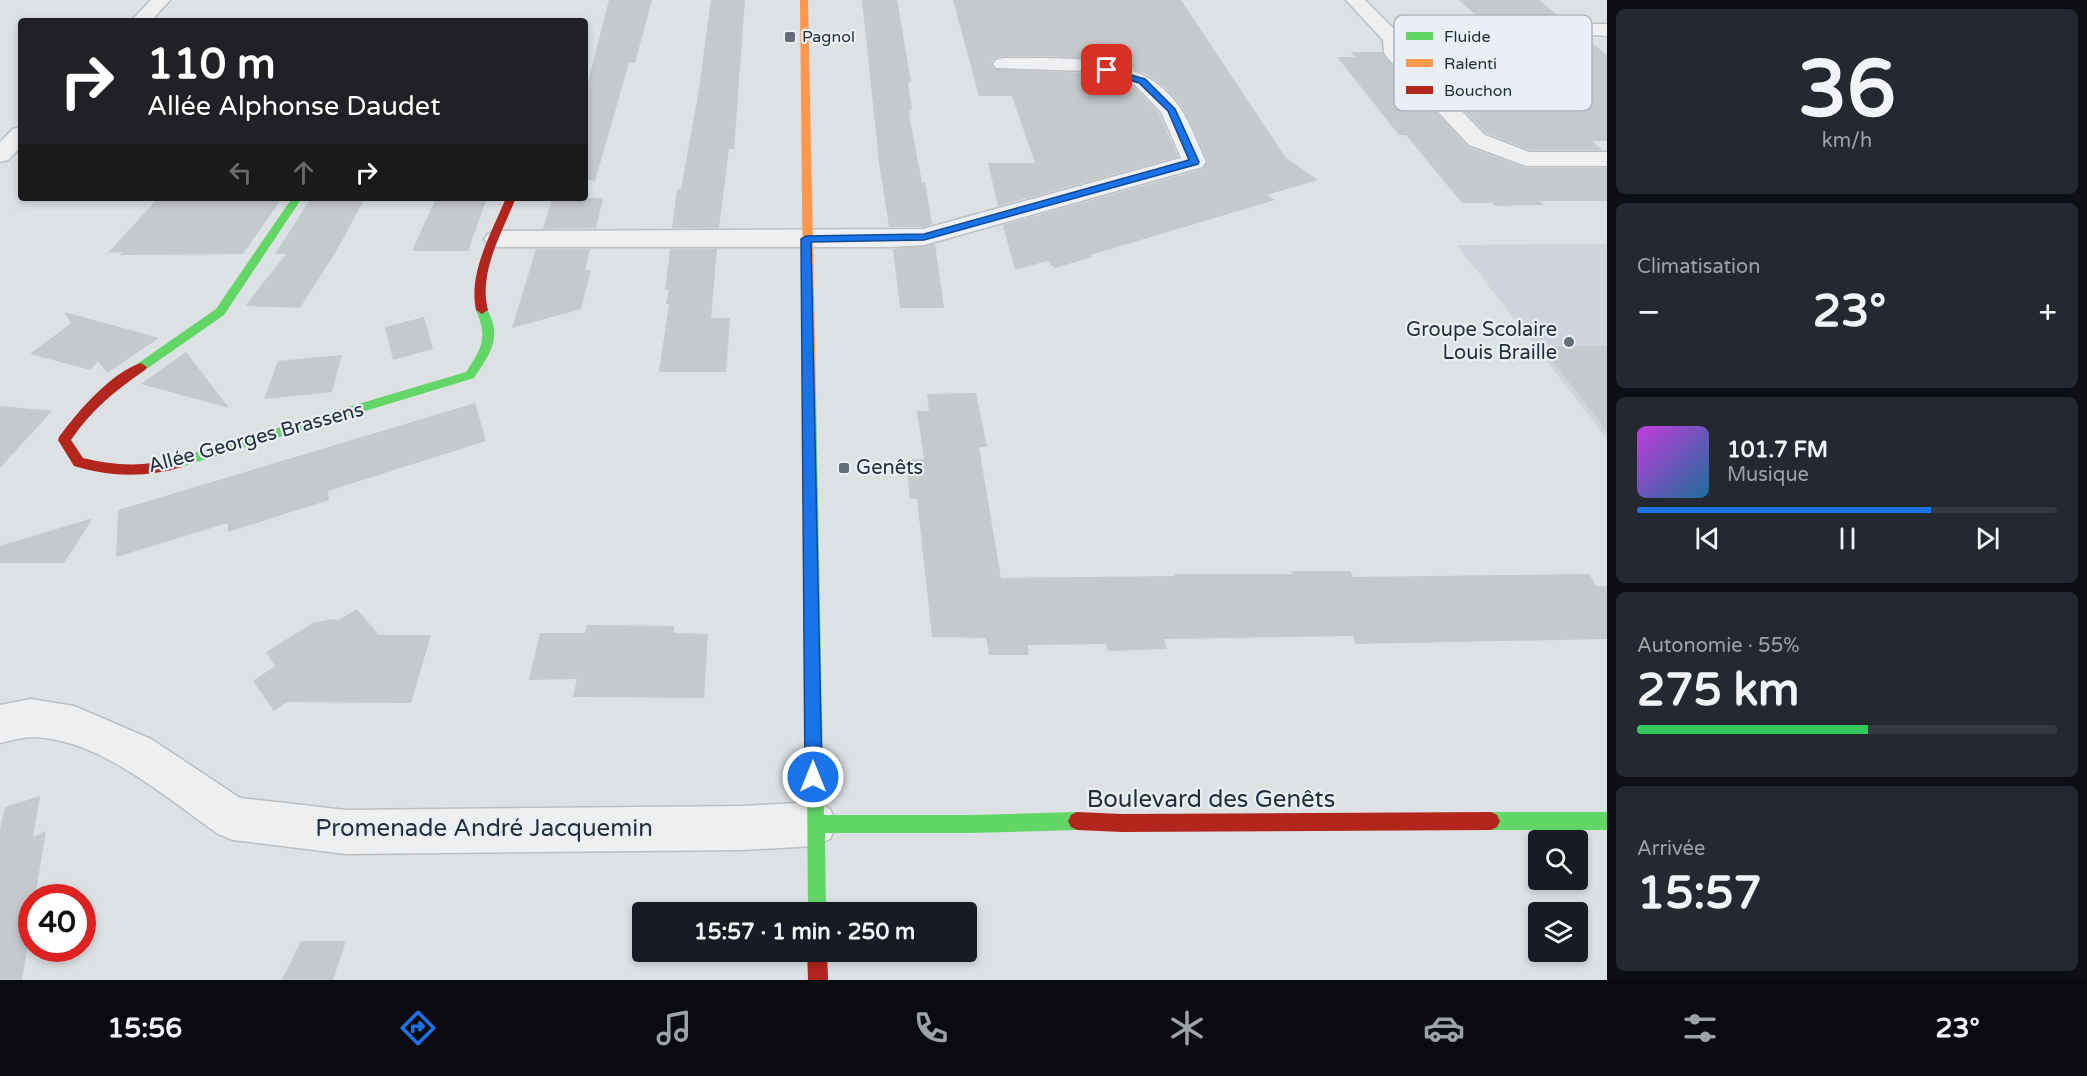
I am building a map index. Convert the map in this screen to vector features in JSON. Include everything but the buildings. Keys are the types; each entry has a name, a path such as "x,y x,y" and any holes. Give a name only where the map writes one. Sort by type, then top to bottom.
{"street":[{"path":"143,18 161,0"},
{"path":"804,0 817,902"},
{"path":"1355,0 1393,39 1394,53"},
{"path":"497,239 924,237 1194,162 1172,110 1142,81 1090,65 1003,64"},
{"path":"1449,111 1477,140 1526,159 1607,159"},
{"path":"0,155 18,138"},
{"name":"Allée Georges Brassens","path":"295,201 220,312 109,388 81,414 64,440 79,462 109,470 154,470 470,375 485,352 490,338 490,327 478,302 483,272 510,201"},
{"name":"Promenade André Jacquemin","path":"0,724 31,718 74,724 137,753 233,819 346,832 719,828 815,824"},
{"name":"Boulevard des Genêts","path":"815,824 971,824 1062,820 1122,823 1607,821"},
{"path":"817,962 818,980"}],"shaded area":[{"name":"Groupe Scolaire Louis Braille","path":"1607,244 1607,439 1457,245"}],"traffic: fast":[{"path":"141,367 220,312 295,201"},
{"path":"177,463 470,375 488,344 489,329 482,310"},
{"path":"810,395 817,902"},
{"path":"815,824 1077,821"},
{"path":"1491,821 1607,821"}],"traffic: slow":[{"path":"804,0 810,395"}],"traffic: jam":[{"path":"482,310 479,299 483,270 510,201"},
{"path":"141,367 98,399 64,440 79,462 92,465 140,470 177,463"},
{"path":"1077,821 1122,823 1491,821"},
{"path":"817,962 818,980"}],"place":[{"name":"Pagnol","path":"790,37"},
{"name":"Groupe Scolaire Louis Braille","path":"1569,342"},
{"name":"Genêts","path":"844,468"}],"route":[{"path":"813,777 806,239 924,237 1194,162 1172,110 1142,81 1107,70"}]}
